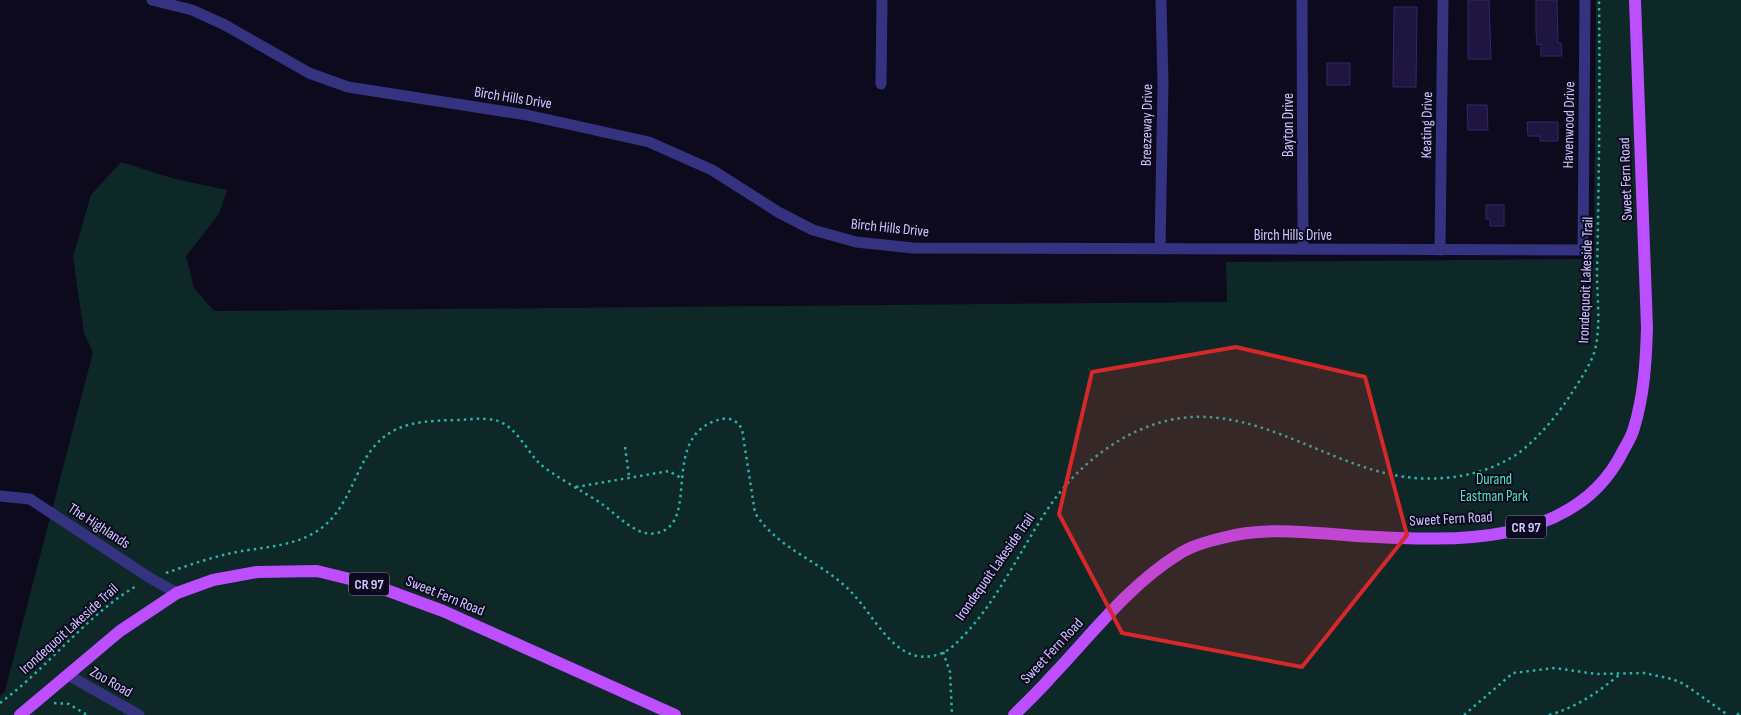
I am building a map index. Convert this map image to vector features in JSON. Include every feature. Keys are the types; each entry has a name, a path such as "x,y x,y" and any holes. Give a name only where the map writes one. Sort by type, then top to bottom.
{"main road":[{"name":"Sweet Fern Road","path":"1014,715 1092,631 1144,580 1180,553 1223,537 1260,532 1427,540 1496,534 1547,521 1587,500 1606,481 1634,430 1645,374 1647,328 1635,0"},
{"name":"Sweet Fern Road","path":"68,675 120,631 177,593 214,580 258,572 317,571 370,584 443,611 675,715"},
{"name":"CR 97","path":"20,715 68,675"}],"street":[{"name":"Birch Hills Drive","path":"152,0 192,10 225,25 310,73 348,87 527,115 649,142 712,170 778,212 813,230 856,242 913,248 1583,250"},
{"path":"882,0 882,84"},
{"name":"Breezeway Drive","path":"1160,250 1163,85 1161,0"},
{"name":"Bayton Drive","path":"1302,0 1303,250"},
{"name":"Keating Drive","path":"1440,250 1443,0"},
{"name":"Havenwood Drive","path":"1583,250 1585,0"},
{"name":"The Highlands","path":"0,496 30,499 150,578 177,593"},
{"name":"Zoo Road","path":"68,675 139,715"}],"path":[{"name":"Irondequoit Lakeside Trail","path":"0,703 19,688 110,604 150,578 227,554 292,543 323,527 338,512 365,459 383,438 396,428 427,420 496,420 518,436 540,464 614,512 631,527 654,534 664,531 673,524 678,515 681,478 687,447 698,432 708,423 717,419 728,418 738,423 742,429 755,513 770,532 839,581 852,593 896,644 907,653 924,657 943,652 952,646 980,614 1016,562 1055,498 1093,459 1113,443 1169,420 1214,417 1265,430 1393,475 1462,476 1506,461 1547,425 1584,375 1596,347 1600,209 1599,0"},
{"path":"625,448 629,476"},
{"path":"576,487 629,476 669,471 681,478"},
{"path":"943,652 950,672 952,715"},
{"path":"1464,715 1513,673 1555,668 1596,674 1644,673 1672,679 1684,684 1728,715"},
{"path":"1549,715 1565,711 1590,698 1620,674"},
{"path":"35,703 68,704 86,715"},
{"path":"1736,715 1741,712"}],"highlighted area":[{"path":"1236,347 1365,377 1407,535 1302,667 1122,633 1059,514 1092,372"}],"green space":[{"name":"Durand Eastman Park","path":"1596,0 1741,0 1741,715 0,715 0,696 5,691 93,352 84,333 73,257 91,195 121,162 175,179 227,190 219,214 186,256 194,288 214,311 1227,302 1226,262 1594,259"}],"building":[{"path":"1468,0 1489,0 1491,59 1468,59"},
{"path":"1536,0 1557,0 1558,43 1561,43 1562,56 1541,56 1541,44 1537,45"},
{"path":"1394,7 1417,7 1416,87 1393,87"},
{"path":"1327,63 1350,63 1350,85 1327,85"},
{"path":"1467,105 1487,105 1488,130 1468,130"},
{"path":"1527,122 1558,122 1558,141 1540,141 1540,136 1528,136"},
{"path":"1486,205 1504,205 1504,226 1490,226 1490,219 1486,219"}]}
